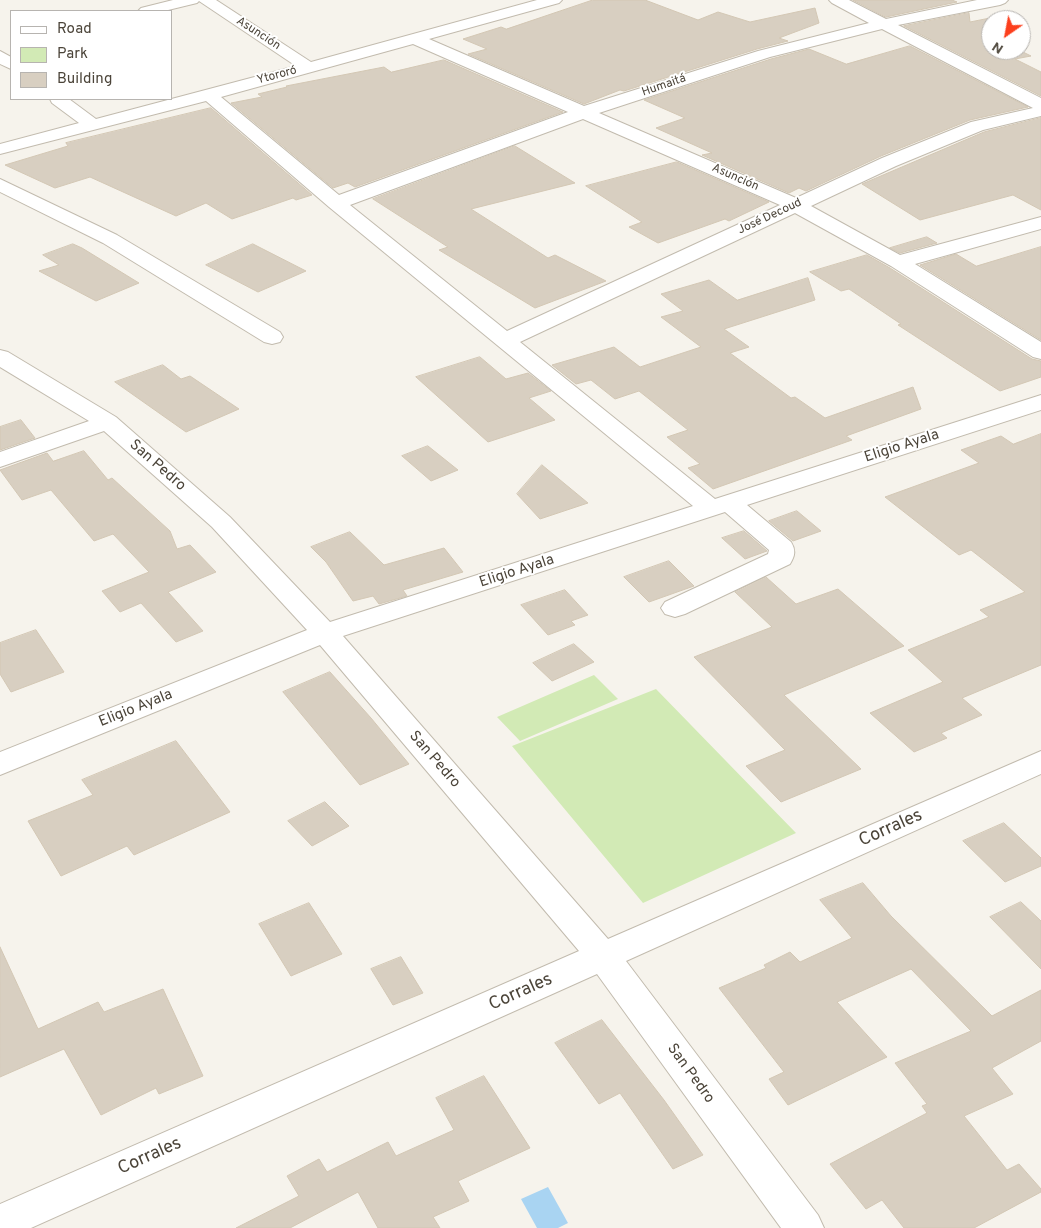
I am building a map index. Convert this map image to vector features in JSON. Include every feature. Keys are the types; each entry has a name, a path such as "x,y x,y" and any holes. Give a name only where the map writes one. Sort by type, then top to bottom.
{"street":[{"path":"150,10 192,0"},
{"name":"Asunción","path":"206,0 310,68"},
{"name":"Ytororó","path":"0,149 310,68 412,38 554,0"},
{"path":"837,0 1041,105"},
{"name":"Humaitá","path":"336,203 587,112 765,54 881,24 1000,0"},
{"name":"Asunción","path":"412,38 587,112 795,205 898,262 1041,352"},
{"path":"3,57 10,46"},
{"path":"209,95 336,203 506,340 721,506 782,548 781,558 675,608"},
{"path":"59,100 92,124"},
{"name":"José Decoud","path":"506,340 889,162 977,126 1041,110"},
{"path":"0,185 110,239 272,337"},
{"path":"898,262 1041,223"},
{"name":"San Pedro","path":"0,357 108,422 221,522 325,633 604,957 804,1228"},
{"name":"Eligio Ayala","path":"0,764 325,633 1041,402"},
{"path":"0,460 108,422"},
{"name":"Corrales","path":"0,1223 1041,762"}],"green space":[{"path":"594,675 618,699 520,741 497,717"},
{"path":"656,689 796,833 643,903 512,746"}],"water":[{"path":"548,1187 568,1223 558,1228 537,1228 521,1199"}],"building":[{"path":"593,0 645,0 698,20 718,12 750,22 815,8 819,23 779,38 788,41 624,91 620,90 584,104 468,54 487,49 463,39 501,27 506,29"},
{"path":"853,0 952,0 957,2 886,17"},
{"path":"969,13 970,22 981,20 981,60 1017,60 1041,72 1041,96 904,26"},
{"path":"910,46 1028,107 970,120 881,156 806,191 799,188 789,193 702,155 712,153 656,128 685,118 644,100 771,59 809,49 846,64"},
{"path":"444,60 563,112 355,187 348,183 333,188 231,103 262,97 258,94 286,86 384,67 391,72"},
{"path":"211,108 312,195 296,200 293,198 232,219 206,203 176,216 90,177 55,188 5,165 68,146 66,143"},
{"path":"1041,118 1041,210 1013,195 920,220 862,184 984,132"},
{"path":"515,146 575,183 471,209 548,258 555,255 606,281 535,308 439,250 448,247 373,199"},
{"path":"677,162 769,202 729,221 725,219 658,243 629,227 642,222 586,186"},
{"path":"927,237 937,243 900,253 890,248"},
{"path":"73,244 139,283 96,301 39,271 59,265 43,255"},
{"path":"253,244 306,271 258,292 206,265"},
{"path":"1041,247 1041,340 920,265 956,254 976,266"},
{"path":"867,255 1032,359 1041,361 1041,377 1000,391 898,325 901,324 849,289 841,291 810,272"},
{"path":"808,278 815,300 724,329 749,347 730,353 791,398 795,397 825,418 913,387 921,409 846,436 852,440 713,489 688,468 700,464 667,437 688,430 639,391 615,399 591,380 576,384 552,365 614,347 640,367 701,347 661,317 683,311 661,294 709,280 737,300"},
{"path":"480,357 506,379 528,373 551,391 529,398 555,420 488,442 416,377"},
{"path":"163,365 181,379 190,376 239,409 186,432 115,382"},
{"path":"21,420 35,438 0,450 0,427"},
{"path":"1041,434 1041,665 962,698 982,715 941,733 947,738 914,752 870,713 943,682 908,650 989,617 980,610 1025,592 971,550 959,555 885,497 979,463 961,450 1001,436 1013,444"},
{"path":"428,446 458,470 431,481 402,456"},
{"path":"84,451 108,480 112,478 170,531 177,549 190,545 216,572 168,592 203,631 176,642 141,603 120,612 102,591 149,572 113,534 94,541 51,490 22,500 0,470 47,453 53,461"},
{"path":"542,465 588,503 540,519 517,494"},
{"path":"797,511 821,531 793,541 769,521"},
{"path":"744,531 767,551 745,559 722,538"},
{"path":"350,532 384,565 444,548 463,572 403,590 407,596 379,604 373,596 353,601 326,562 311,547"},
{"path":"669,561 694,586 649,602 624,577"},
{"path":"766,577 796,604 838,589 904,646 784,695 861,769 781,802 746,766 785,750 694,657 772,627 735,592"},
{"path":"565,590 588,615 571,621 575,625 548,635 521,605"},
{"path":"36,630 64,672 11,692 0,674 0,643"},
{"path":"574,644 594,662 552,681 533,663"},
{"path":"330,672 409,764 360,785 283,692"},
{"path":"176,741 230,812 134,855 127,846 61,876 28,821 93,795 82,780"},
{"path":"325,802 349,826 312,846 288,821"},
{"path":"1004,823 1041,858 1041,866 1005,882 963,841"},
{"path":"863,883 891,916 992,1016 1041,990 1041,1041 992,1068 1013,1094 964,1116 1007,1170 1019,1164 1041,1189 1041,1192 974,1228 904,1228 882,1200 866,1209 830,1164 927,1113 922,1106 927,1104 895,1063 971,1031 911,969 837,1002 887,1057 788,1105 769,1079 784,1072 719,988 766,968 764,965 790,952 800,962 852,938 820,900"},
{"path":"1021,902 1041,921 1041,969 990,917"},
{"path":"309,903 342,954 291,976 259,924"},
{"path":"0,947 38,1029 98,1002 104,1012 163,989 203,1076 159,1094 156,1088 101,1115 64,1049 0,1077"},
{"path":"401,957 423,993 393,1005 371,969"},
{"path":"602,1020 664,1100 703,1155 673,1169 620,1093 599,1104 555,1043"},
{"path":"484,1076 530,1148 458,1181 469,1201 433,1217 440,1228 378,1228 358,1192 290,1228 236,1228 299,1196 287,1176 319,1159 327,1172 388,1142 396,1156 454,1130 436,1098"}]}
